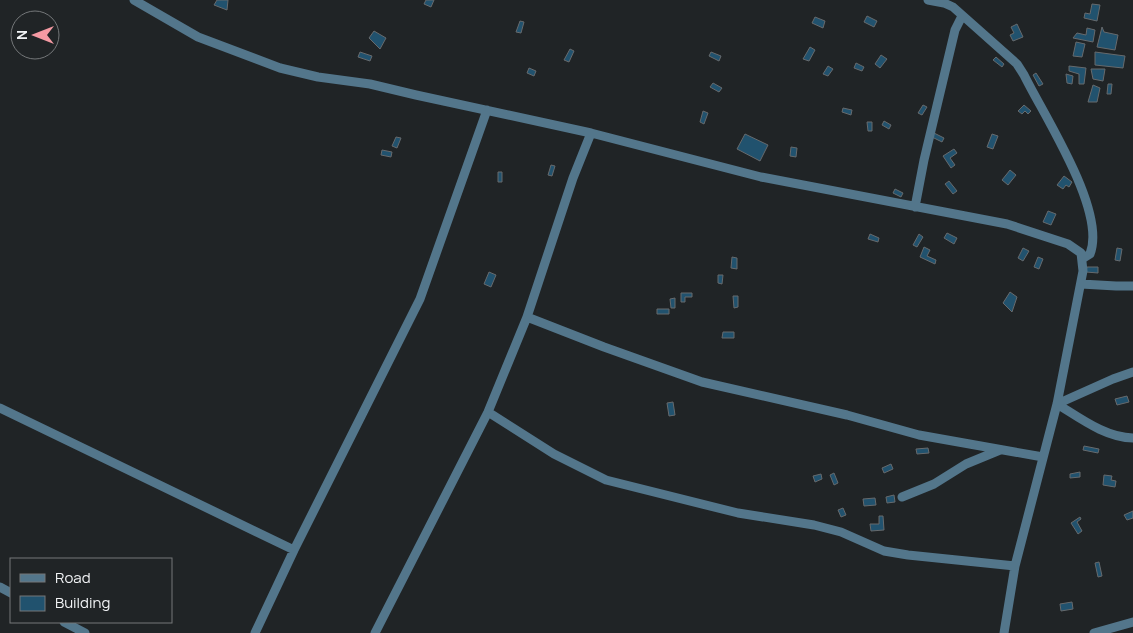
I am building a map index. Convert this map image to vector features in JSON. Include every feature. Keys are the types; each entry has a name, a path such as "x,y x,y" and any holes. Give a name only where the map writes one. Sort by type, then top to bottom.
{"street":[{"path":"134,0 198,37 280,68 370,84 591,133 761,177 1007,224 1068,244 1081,253 1083,271 1081,284 1057,404 1015,566 1004,633"},
{"path":"928,0 953,4 962,16 1017,64 1066,153 1083,192 1094,237 1090,254 1082,259"},
{"path":"915,207 924,160 955,30 962,16"},
{"path":"255,633 294,550 420,299 487,110"},
{"path":"375,633 488,412 527,317 573,178 591,133"},
{"path":"1081,284 1133,286"},
{"path":"527,317 702,382 847,415 919,435 1044,457"},
{"path":"1057,404 1133,372"},
{"path":"1057,404 1103,431 1120,438 1133,438"},
{"path":"0,408 294,550"},
{"path":"488,412 554,454 606,480 738,513 814,525 857,538 884,551 1015,566"},
{"path":"902,497 934,484 966,464 1000,450"},
{"path":"1094,633 1133,622"},
{"path":"66,623 85,633"}],"building":[{"path":"217,0 228,0 227,10 214,5"},
{"path":"426,0 434,0 431,7 424,4"},
{"path":"1092,4 1100,5 1097,21 1084,18 1085,13 1090,14"},
{"path":"867,16 877,21 874,27 864,22"},
{"path":"815,17 825,21 823,28 812,23"},
{"path":"520,21 524,22 521,33 516,32"},
{"path":"1017,24 1023,37 1013,41 1010,35 1014,33 1011,27"},
{"path":"1102,27 1104,32 1118,35 1115,50 1097,47"},
{"path":"1087,28 1095,30 1093,42 1073,38 1077,33 1086,35"},
{"path":"374,31 386,38 380,49 369,38"},
{"path":"1076,42 1085,44 1082,57 1073,56"},
{"path":"810,47 815,50 809,61 803,59"},
{"path":"570,49 574,51 569,62 564,60"},
{"path":"360,52 372,56 370,61 358,57"},
{"path":"711,52 721,56 719,61 709,56"},
{"path":"1095,52 1125,56 1123,68 1095,65"},
{"path":"881,55 887,59 880,68 875,64"},
{"path":"996,57 1004,64 1002,67 993,60"},
{"path":"856,63 864,67 862,71 854,68"},
{"path":"828,66 833,69 828,76 823,74"},
{"path":"1069,66 1086,68 1084,84 1079,84 1079,74 1069,71"},
{"path":"529,68 536,71 534,76 527,73"},
{"path":"1091,69 1105,69 1103,81 1093,79"},
{"path":"1036,73 1043,84 1039,86 1033,75"},
{"path":"1066,74 1073,76 1072,84 1067,83"},
{"path":"713,83 722,88 719,92 710,87"},
{"path":"1108,84 1112,84 1111,94 1107,94"},
{"path":"1093,85 1100,88 1097,102 1088,102"},
{"path":"923,105 927,107 922,115 918,113"},
{"path":"1024,105 1031,111 1028,114 1025,111 1022,114 1018,111"},
{"path":"843,108 852,110 851,115 842,112"},
{"path":"703,111 708,113 704,124 700,122"},
{"path":"884,121 891,125 889,129 882,125"},
{"path":"867,122 872,122 872,131 868,131"},
{"path":"934,133 944,138 942,142 932,137"},
{"path":"745,134 768,145 760,161 737,149"},
{"path":"992,134 998,136 993,149 987,147"},
{"path":"396,137 401,138 397,148 392,146"},
{"path":"791,147 797,148 796,157 790,156"},
{"path":"954,149 957,153 950,158 955,165 951,168 943,156"},
{"path":"382,150 392,152 391,157 381,155"},
{"path":"551,165 555,166 552,176 548,175"},
{"path":"1010,170 1016,175 1008,185 1002,180"},
{"path":"498,172 502,172 502,182 498,182"},
{"path":"1064,176 1072,182 1069,187 1066,185 1063,189 1057,185"},
{"path":"949,181 957,191 953,194 945,184"},
{"path":"895,189 903,193 901,197 893,193"},
{"path":"1048,211 1056,214 1051,225 1043,222"},
{"path":"947,233 957,238 954,244 944,238"},
{"path":"870,234 879,238 878,242 868,239"},
{"path":"919,234 923,237 917,247 913,245"},
{"path":"924,247 930,250 927,256 936,260 935,264 920,257"},
{"path":"1023,248 1029,251 1023,261 1018,258"},
{"path":"1117,248 1122,249 1120,261 1115,260"},
{"path":"732,257 737,258 737,269 731,268"},
{"path":"1038,257 1043,259 1039,269 1034,267"},
{"path":"1087,267 1098,267 1098,273 1086,272"},
{"path":"489,272 496,275 491,287 484,284"},
{"path":"718,275 723,275 722,284 718,283"},
{"path":"1010,292 1017,297 1012,312 1003,303"},
{"path":"681,293 692,293 692,297 685,297 685,302 681,302"},
{"path":"733,296 738,296 738,307 734,308"},
{"path":"675,298 675,308 671,308 670,299"},
{"path":"657,309 669,309 669,314 657,314"},
{"path":"723,332 734,332 734,338 722,338"},
{"path":"1127,396 1129,402 1117,405 1115,399"},
{"path":"673,402 675,415 669,416 667,403"},
{"path":"1084,446 1099,449 1098,453 1083,450"},
{"path":"928,448 929,453 917,454 916,449"},
{"path":"891,464 893,469 884,473 882,468"},
{"path":"1080,472 1080,477 1070,478 1070,474"},
{"path":"834,473 838,483 834,485 830,475"},
{"path":"821,474 822,479 815,482 813,476"},
{"path":"1104,475 1112,476 1111,480 1116,481 1115,487 1103,485"},
{"path":"894,495 895,502 887,503 886,497"},
{"path":"875,498 876,505 864,506 863,499"},
{"path":"843,508 846,515 841,517 838,510"},
{"path":"1133,511 1133,518 1127,520 1124,515"},
{"path":"879,516 883,516 884,530 871,531 870,524 879,524"},
{"path":"1080,517 1081,519 1077,522 1082,531 1078,534 1071,523"},
{"path":"1099,562 1102,576 1098,577 1095,563"},
{"path":"1072,602 1073,609 1061,611 1060,604"}]}
